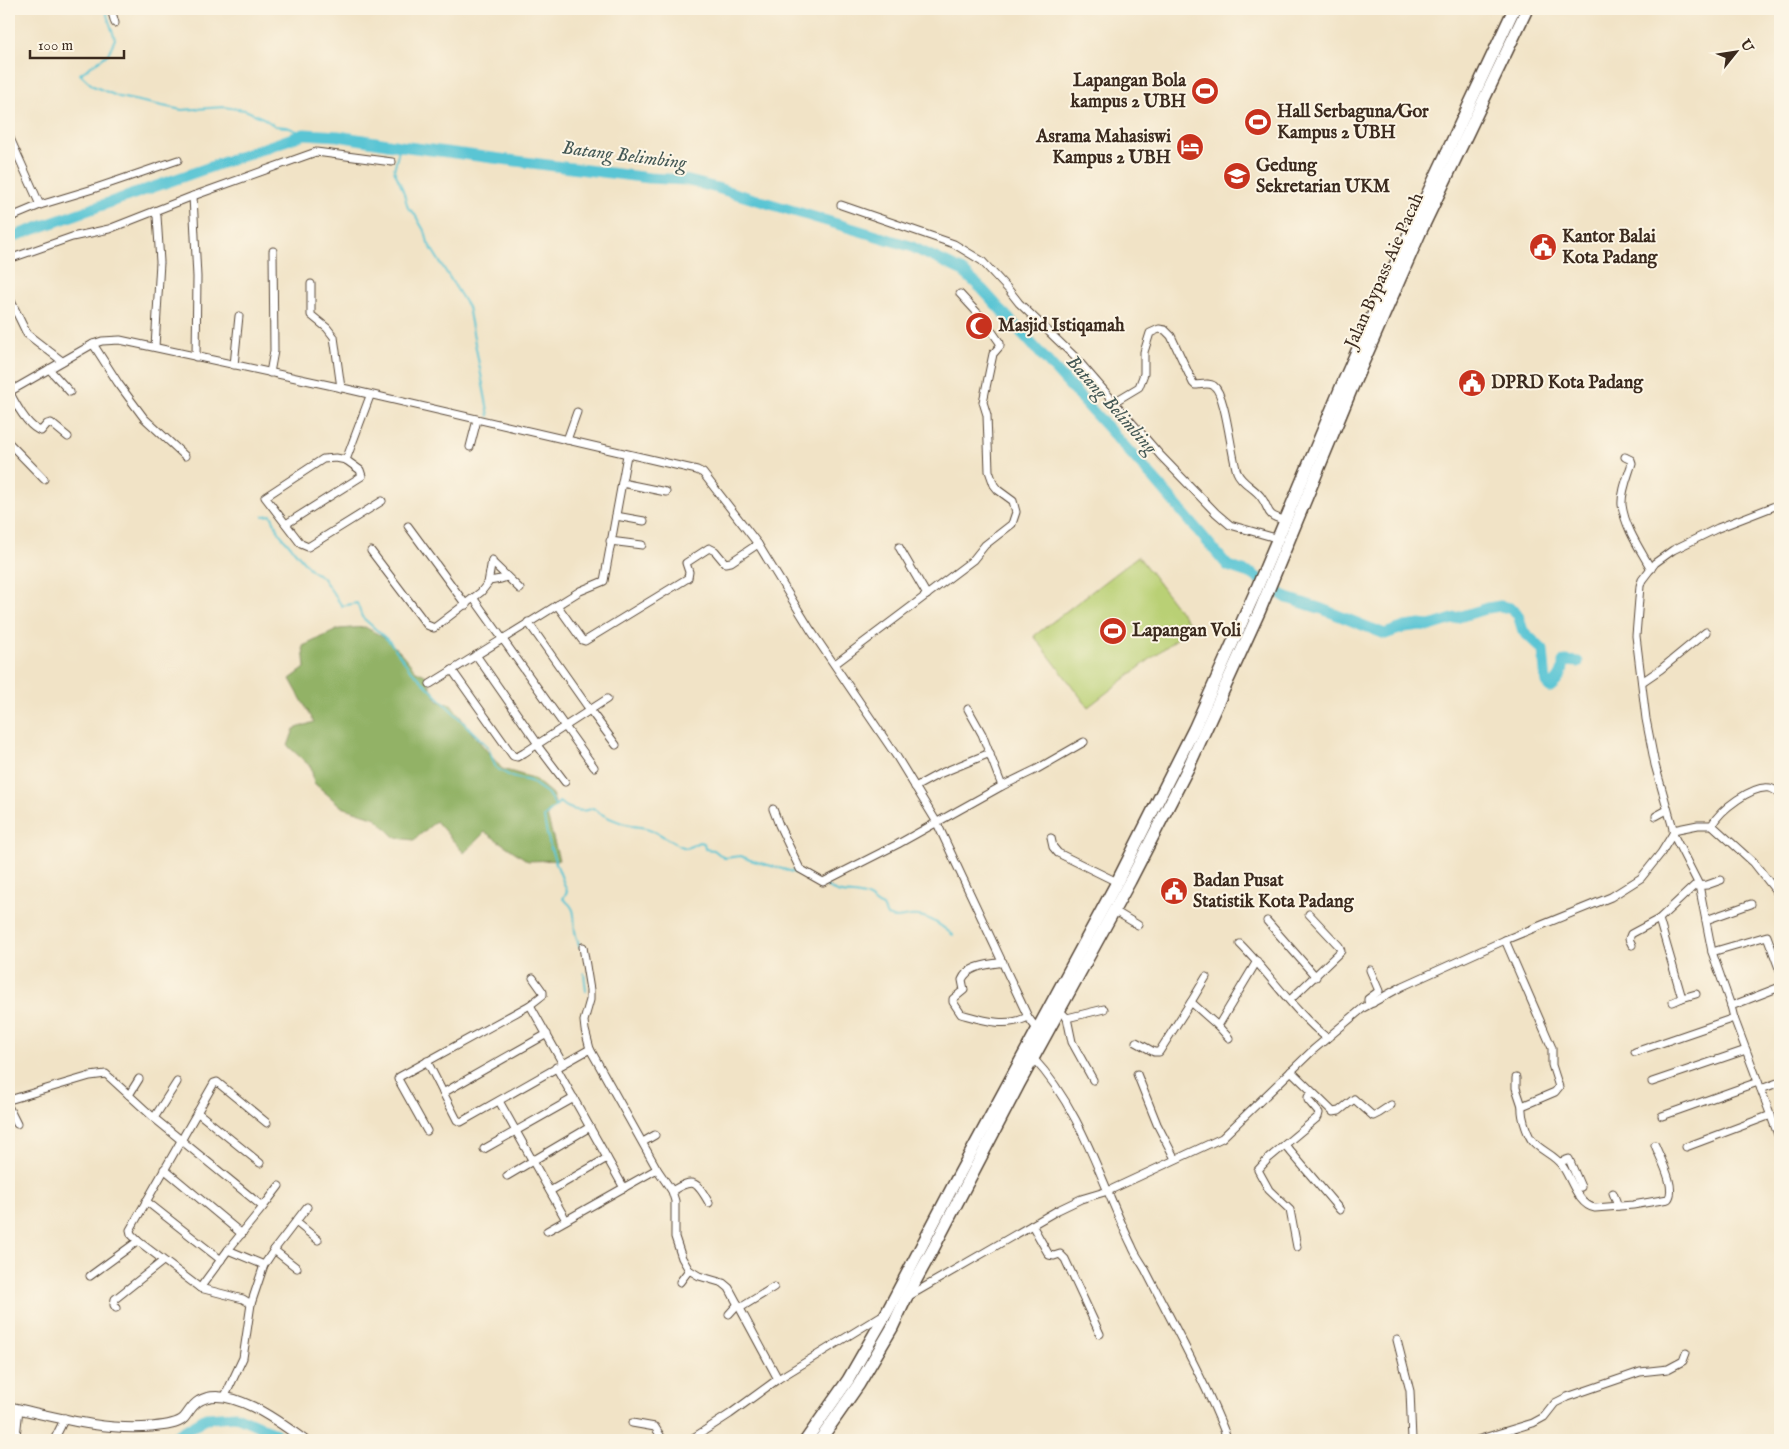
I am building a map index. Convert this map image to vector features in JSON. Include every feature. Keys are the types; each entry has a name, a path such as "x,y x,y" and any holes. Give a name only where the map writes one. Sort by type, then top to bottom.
{"highway":[{"path":"806,1440 906,1298 934,1249 1033,1058 1063,1014 1117,882 1194,729 1254,595 1284,520 1407,238 1514,9"},
{"name":"Jalan Bypass Aie Pacah","path":"1102,920 1113,910 1188,768 1260,610 1351,390 1417,242 1527,9"},
{"path":"820,1440 859,1384 880,1336 887,1312 1038,1028 1102,920"}],"street":[{"path":"111,9 115,23"},
{"path":"9,136 40,205"},
{"path":"9,260 72,237 109,229 193,196 316,152 392,162"},
{"path":"9,218 40,205 178,160"},
{"path":"193,196 198,277 196,357"},
{"path":"841,205 954,244 982,261 1019,303 1075,357 1160,455 1216,513 1230,525 1275,542"},
{"path":"154,212 157,216 160,262 155,348"},
{"path":"270,374 274,351 273,251"},
{"path":"311,284 311,315 327,328 334,337 342,388"},
{"path":"835,664 973,560 985,546 1014,520 1016,512 1013,501 994,485 989,471 987,414 983,402 993,354 1000,346 1000,343 960,294"},
{"path":"9,299 27,334 62,361"},
{"path":"234,365 239,316"},
{"path":"1114,402 1138,387 1144,374 1144,352 1150,334 1159,329 1165,330 1171,336 1193,383 1195,385 1211,385 1218,391 1224,409 1239,476 1262,498 1267,511 1272,516 1284,520"},
{"path":"68,437 51,422 41,431 37,430 25,417 9,392 93,344 102,341 120,340 270,374 342,388 697,470 702,473 758,544 810,629 835,664 936,821 1028,1017 1038,1028"},
{"path":"93,344 144,418 185,456"},
{"path":"49,369 70,392"},
{"path":"346,460 370,396"},
{"path":"567,440 577,412"},
{"path":"470,447 477,420"},
{"path":"9,443 44,479"},
{"path":"430,684 580,591 604,581 627,455"},
{"path":"1625,457 1631,460 1632,463 1624,490 1622,506 1632,534 1651,569"},
{"path":"286,524 362,476 360,470 346,460 336,458 323,459 266,497 286,524 301,544 308,547 382,501"},
{"path":"622,483 666,492"},
{"path":"1780,504 1694,539 1663,556 1642,580 1636,617 1636,636 1646,719 1655,765 1673,832 1700,885 1712,952 1746,1050 1771,1115 1778,1126 1780,1140"},
{"path":"616,516 644,521"},
{"path":"408,526 466,605"},
{"path":"610,540 642,545"},
{"path":"557,605 582,640 585,641 688,578 690,572 686,563 709,548 715,550 725,563 731,562 758,544"},
{"path":"898,548 927,594"},
{"path":"371,552 431,627 436,627 474,599 485,588 489,581 492,561 520,589"},
{"path":"489,581 501,580 507,577"},
{"path":"474,599 594,767"},
{"path":"528,622 616,744"},
{"path":"1642,682 1706,632"},
{"path":"476,656 565,782"},
{"path":"452,670 514,757 520,756 606,698"},
{"path":"968,709 990,753 1002,786"},
{"path":"774,809 779,825 800,869 824,882 898,844 936,821 1037,769 1084,742"},
{"path":"915,787 939,774 990,753"},
{"path":"1712,825 1722,811 1754,792 1768,788 1780,794"},
{"path":"1656,816 1667,810"},
{"path":"690,1440 730,1414 778,1378 887,1312 906,1298 1032,1224 1068,1205 1108,1191 1228,1134 1252,1108 1327,1038 1373,1002 1403,986 1505,940 1611,897 1632,885 1651,867 1673,832 1698,825 1712,825 1754,863 1780,896"},
{"path":"1051,838 1053,848 1058,853 1117,882"},
{"path":"1632,945 1629,939 1632,934 1659,919 1690,889 1721,880"},
{"path":"1706,920 1751,904"},
{"path":"1113,910 1138,926"},
{"path":"1290,1000 1340,954 1341,948 1309,914"},
{"path":"1659,919 1682,998"},
{"path":"1267,921 1316,977"},
{"path":"1712,952 1767,936 1780,971"},
{"path":"1505,940 1552,1048 1552,1065 1559,1087 1555,1092 1522,1106"},
{"path":"1240,944 1257,961 1312,1026 1327,1038"},
{"path":"583,948 590,990 590,1000 584,1021 590,1049 657,1170 672,1191 675,1200 675,1237 682,1258 689,1270 699,1276 723,1283 729,1288 778,1378"},
{"path":"1218,1026 1257,961"},
{"path":"1003,962 966,972 962,980 964,990 953,999 953,1002 961,1014 1004,1024 1014,1023 1028,1017"},
{"path":"1370,970 1379,991 1368,999 1368,1001 1373,1002"},
{"path":"1136,1042 1154,1052 1159,1052 1206,977"},
{"path":"427,1131 398,1079 399,1077 530,1005 543,995 533,978"},
{"path":"1731,1006 1780,987"},
{"path":"1673,1002 1696,994"},
{"path":"1191,1002 1229,1038"},
{"path":"530,1005 547,1034 574,1098 624,1188"},
{"path":"1093,1080 1072,1042 1063,1014 1104,1009"},
{"path":"1636,1052 1734,1018"},
{"path":"443,1093 547,1034"},
{"path":"427,1061 459,1122 466,1120 590,1049"},
{"path":"1652,1082 1746,1050"},
{"path":"1033,1058 1057,1087 1088,1147 1132,1248 1202,1379 1228,1440"},
{"path":"1291,1071 1333,1112 1340,1111 1354,1099 1373,1116 1391,1105"},
{"path":"9,1100 104,1073 154,1118 263,1207"},
{"path":"1137,1074 1157,1124 1174,1159"},
{"path":"1516,1078 1516,1088 1525,1123 1532,1140 1560,1162 1586,1205 1595,1208 1618,1206 1664,1200 1670,1196 1671,1186 1655,1145"},
{"path":"129,1095 139,1079"},
{"path":"154,1118 177,1082"},
{"path":"251,1304 243,1299 200,1288 138,1241 131,1234 130,1230 212,1084 217,1082 267,1123"},
{"path":"1662,1116 1760,1085 1780,1082"},
{"path":"1297,1247 1290,1210 1269,1190 1258,1170 1269,1158 1318,1117 1319,1113 1308,1100 1312,1093"},
{"path":"484,1149 574,1098"},
{"path":"500,1101 566,1220"},
{"path":"9,1108 17,1124"},
{"path":"197,1112 260,1163"},
{"path":"1686,1147 1771,1115"},
{"path":"506,1176 590,1127"},
{"path":"642,1142 654,1134"},
{"path":"1285,1145 1340,1210"},
{"path":"550,1191 607,1158"},
{"path":"1560,1162 1569,1159 1581,1187"},
{"path":"164,1169 242,1234"},
{"path":"547,1231 657,1170"},
{"path":"672,1191 685,1183 693,1183 702,1190 709,1203"},
{"path":"200,1288 279,1186"},
{"path":"1613,1194 1618,1206"},
{"path":"146,1201 221,1260"},
{"path":"225,1396 243,1358 251,1304 264,1265 307,1207"},
{"path":"296,1222 318,1240"},
{"path":"1032,1224 1049,1255 1060,1254 1065,1259 1100,1334"},
{"path":"90,1276 138,1241"},
{"path":"228,1250 264,1265"},
{"path":"274,1250 297,1268"},
{"path":"116,1308 114,1305 115,1299 163,1261"},
{"path":"680,1282 689,1270"},
{"path":"729,1314 739,1306 774,1288"},
{"path":"1397,1340 1410,1390 1412,1440"},
{"path":"1477,1440 1533,1423 1544,1417 1556,1403 1567,1397 1640,1372 1668,1369 1683,1361 1686,1353"},
{"path":"9,1407 100,1427 151,1427 177,1422 197,1402 205,1398 225,1396 238,1400 282,1424 304,1440"},
{"path":"16,1436 18,1409"},
{"path":"54,1440 65,1418"},
{"path":"632,1423 655,1427 663,1440"}],"green space":[{"name":"Lapangan Voli","path":"1138,556 1192,627 1088,707 1034,636"},
{"path":"365,627 388,640 416,671 425,675 438,701 451,704 502,769 533,778 552,794 556,806 547,815 559,860 528,861 485,832 464,853 436,821 414,840 396,838 376,818 342,807 314,783 311,767 288,746 294,729 314,722 290,679 305,668 303,646 339,629"}],"waterway":[{"name":"Batang Belimbing","path":"105,9 115,39 108,54 80,74 93,86 119,97 182,110 223,107 245,110 275,126 287,127 304,134"},
{"name":"Batang Belimbing","path":"9,238 304,134 338,136 400,146 649,178 685,180 717,188 910,246 961,270 982,289 1155,480 1228,566 1252,574 1287,598 1322,609 1385,634 1405,627 1430,626 1488,608 1500,606 1510,608 1518,615 1523,631 1543,650 1546,683 1550,687 1560,677 1565,661 1578,662"},
{"path":"400,146 394,170 403,190 408,208 414,213 426,234 428,243 468,307 489,416"},
{"path":"264,516 271,515 280,534 311,570 322,577 342,606 357,603 362,617 390,642 409,668 488,747 496,768 512,777 530,781 547,793 556,806 559,802 575,810 584,811 593,808 617,821 654,831 682,847 687,848 699,842 704,843 705,849 714,850 724,858 741,856 804,875"},
{"path":"556,806 544,817 545,827 567,891 563,899 573,910 575,933 580,947"},
{"path":"824,883 834,891 869,898 883,907 887,916 896,918 910,916 928,918 953,935"},
{"path":"584,973 586,991"},
{"path":"169,1440 206,1418 236,1416 275,1433 280,1440"}],"place":[{"name":"Lapangan Bola kampus 2 UBH","path":"1205,91"},
{"name":"Hall Serbaguna/Gor Kampus 2 UBH","path":"1258,122"},
{"name":"Asrama Mahasiswi Kampus 2 UBH","path":"1190,147"},
{"name":"Gedung Sekretarian UKM","path":"1237,176"},
{"name":"Kantor Balai Kota Padang","path":"1543,247"},
{"name":"Masjid Istiqamah","path":"979,326"},
{"name":"DPRD Kota Padang","path":"1472,383"},
{"name":"Lapangan Voli","path":"1113,631"},
{"name":"Badan Pusat Statistik Kota Padang","path":"1174,891"}]}
